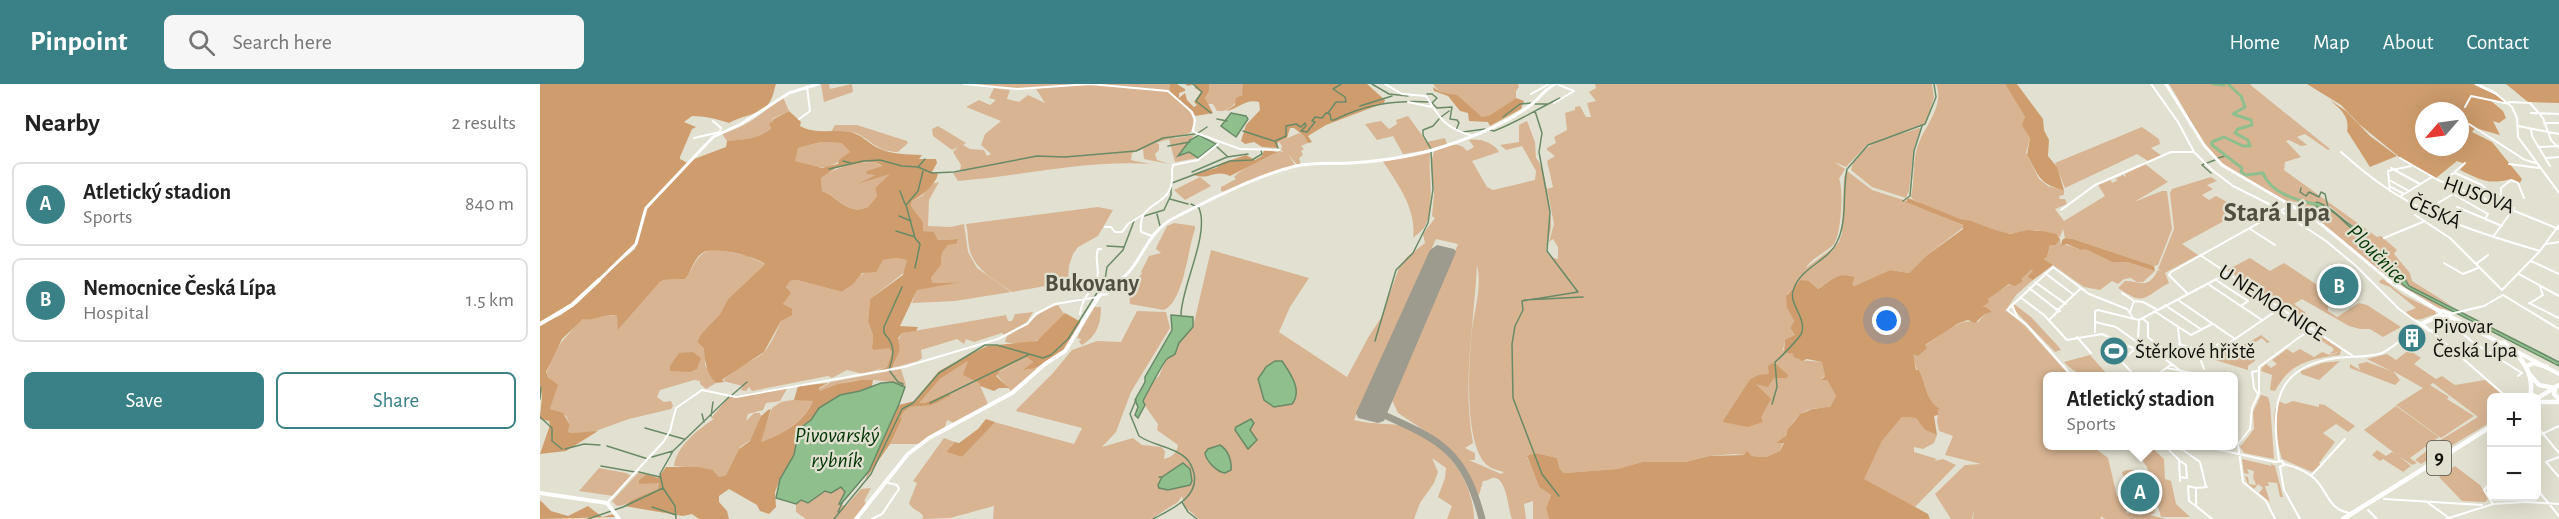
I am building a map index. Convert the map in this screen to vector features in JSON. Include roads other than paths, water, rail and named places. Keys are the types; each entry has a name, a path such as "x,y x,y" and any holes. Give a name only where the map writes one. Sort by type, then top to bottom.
{"main road":[{"path":"2504,343 2527,364"},
{"path":"2527,356 2530,393"},
{"path":"2527,364 2534,363 2547,367"},
{"path":"2530,375 2539,385 2557,387"},
{"path":"2557,387 2554,393 2559,400"},
{"path":"2541,398 2557,387"},
{"path":"2541,401 2559,400"},
{"name":"9","path":"2343,519 2487,429"}],"street":[{"path":"540,324 572,305 632,250 636,244 647,207 713,137 744,122 789,93 818,84"},
{"path":"964,84 1017,89 1090,84 1168,91 1192,112 1195,120 1194,132 1218,144 1245,150 1278,150"},
{"path":"1385,84 1402,94 1426,96 1439,118 1455,131 1473,136"},
{"path":"1531,94 1549,84"},
{"path":"1080,314 1080,308 1109,286 1124,280 1129,275 1144,245 1171,219 1245,185 1297,166 1365,162 1423,153 1487,129 1530,106 1544,90 1556,84 1573,90 1573,93 1554,103"},
{"path":"2151,84 2178,122 2194,152 2236,188 2280,210 2321,238 2369,279 2385,298 2429,331 2502,393"},
{"path":"2166,84 2214,157 2237,175 2323,226 2395,286 2441,314 2451,315 2559,374"},
{"path":"2476,84 2495,93 2508,103 2517,118 2518,137 2559,193"},
{"path":"800,119 810,111 807,87"},
{"path":"2468,102 2471,96 2508,103 2530,103 2558,147"},
{"path":"1408,102 1432,107"},
{"path":"2531,113 2559,114"},
{"path":"713,121 721,128 720,132"},
{"path":"2544,123 2559,123"},
{"path":"2469,124 2528,162 2536,163"},
{"path":"2518,126 2559,134"},
{"path":"2531,129 2532,136 2550,166"},
{"path":"694,138 720,132"},
{"path":"1152,236 1141,232 1140,226 1153,203 1169,192 1174,180 1171,170 1173,165 1198,160 1218,144"},
{"path":"2538,147 2558,147"},
{"path":"2061,210 2095,185 2171,152 2194,152"},
{"name":"ČESKÁ","path":"2342,152 2400,197 2493,237 2540,251"},
{"path":"2546,158 2559,157"},
{"name":"HUSOVA","path":"2400,158 2411,166 2460,190 2502,202 2558,228"},
{"path":"2450,176 2465,164"},
{"path":"2509,164 2540,168"},
{"path":"2391,168 2411,166"},
{"path":"2390,191 2391,181 2388,171 2391,168"},
{"path":"2391,168 2421,184"},
{"path":"2455,173 2482,185 2502,202"},
{"path":"2400,197 2432,177"},
{"path":"2502,202 2501,188 2511,180 2518,183 2524,198"},
{"path":"2391,181 2409,191"},
{"path":"2391,187 2405,194"},
{"path":"2426,210 2460,190"},
{"path":"2453,194 2488,214 2485,219"},
{"path":"2188,294 2169,275 2171,272 2291,205"},
{"path":"2457,207 2502,226"},
{"path":"2493,237 2514,208"},
{"path":"1105,227 1115,232 1122,232 1131,221 1145,215"},
{"path":"2415,215 2450,238 2502,290 2503,295 2559,328"},
{"path":"2384,238 2425,221"},
{"path":"2249,228 2275,245"},
{"path":"2502,290 2531,261 2558,228"},
{"path":"2546,244 2558,243"},
{"path":"856,519 904,458 930,438 1000,400 1065,351 1094,297 1090,285 1097,278 1095,256 1098,249 1101,249"},
{"name":"U NEMOCNICE","path":"2200,255 2353,356"},
{"path":"2475,264 2488,255"},
{"path":"2531,261 2559,273"},
{"path":"2444,263 2463,274 2478,267"},
{"path":"2008,309 2053,267 2094,297 2117,303 2130,312 2134,319"},
{"path":"2045,273 2074,295"},
{"path":"2095,332 2095,311 2139,320 2226,273"},
{"path":"2519,274 2559,296"},
{"path":"2216,280 2248,301 2241,306"},
{"path":"2036,282 2066,304"},
{"path":"2208,284 2262,320"},
{"path":"2529,303 2543,295 2540,287"},
{"path":"2029,288 2058,310"},
{"path":"2049,320 2081,288"},
{"path":"2122,293 2134,301 2144,302 2191,335 2212,324"},
{"path":"2451,315 2484,306 2503,295"},
{"path":"607,503 664,441 670,431 676,408 699,393 707,392 736,397 896,369 998,339 1027,324 1036,314 1051,306 1094,297"},
{"path":"2020,297 2049,320 2067,340 2095,332 2145,345 2181,371"},
{"path":"2178,299 2235,339"},
{"path":"2130,312 2134,301"},
{"path":"2529,303 2559,318"},
{"path":"2013,304 2013,309 2019,318 2068,372"},
{"path":"2165,305 2202,330"},
{"path":"2008,309 2013,309"},
{"path":"2008,309 2008,312 2019,318"},
{"path":"2217,345 2226,345 2279,309"},
{"path":"2277,461 2274,406 2285,381 2305,365 2344,357 2382,353 2420,324 2441,314"},
{"path":"2142,318 2148,322 2148,337 2160,345 2155,351"},
{"path":"2131,372 2121,361 2137,344 2139,320"},
{"path":"2095,322 2116,327 2144,349 2145,345"},
{"path":"2429,331 2461,324"},
{"path":"2453,326 2474,343 2522,373 2518,376"},
{"path":"2178,328 2178,344"},
{"path":"2258,395 2254,388 2252,372 2258,370 2312,328"},
{"path":"2077,338 2091,353"},
{"path":"2178,344 2200,360 2204,369"},
{"path":"2178,344 2192,348 2205,357 2200,360"},
{"name":"U NEMOCNICE","path":"2344,351 2358,356"},
{"name":"U NEMOCNICE","path":"2344,351 2344,357"},
{"path":"2161,372 2172,364"},
{"path":"2167,368 2186,372"},
{"path":"2258,370 2258,395 2252,408 2250,429 2238,444 2239,455 2243,482 2266,501 2275,519"},
{"path":"2543,434 2559,426"},
{"path":"2541,431 2559,455 2547,461 2559,477"},
{"path":"2311,476 2345,439"},
{"path":"2554,448 2559,445"},
{"path":"2167,450 2186,465 2187,478 2180,479 2179,460"},
{"path":"2183,450 2200,462 2206,487 2188,486 2189,501 2212,519"},
{"path":"2218,450 2277,461 2311,476 2320,485 2328,501 2340,513 2352,513"},
{"path":"2282,465 2288,500 2300,519"},
{"path":"872,519 882,514 899,489 897,485 885,482"},
{"path":"2196,488 2196,506"},
{"path":"540,493 607,503 619,519"},
{"path":"2541,494 2559,516"},
{"path":"2384,499 2485,505 2526,502 2559,504"},
{"path":"2425,501 2448,518 2485,505"},
{"path":"2368,510 2377,519"}],"water":[{"path":"1231,113 1246,116 1248,119 1236,137 1221,126"},
{"path":"1199,135 1216,144 1198,158 1189,152 1178,156 1190,140"},
{"path":"2317,202 2330,208 2360,230 2358,234 2374,255 2381,258 2379,260 2405,279 2409,286 2559,362 2559,366 2407,288 2372,257 2352,229 2329,209 2317,207 2314,204"},
{"path":"1171,315 1193,317 1193,327 1179,343 1175,354 1162,366 1143,401 1145,405 1138,418 1135,415 1138,407 1135,400 1145,382 1145,377 1172,330"},
{"path":"1275,361 1282,361 1296,387 1292,404 1274,407 1264,400 1258,379 1266,367"},
{"name":"Pivovarský rybník","path":"893,382 905,387 899,404 869,471 841,504 839,504 845,492 841,487 831,493 825,491 808,503 801,500 796,504 776,498 780,479 794,455 799,429 811,420 819,408 840,395 881,383"},
{"path":"1251,419 1254,423 1250,430 1257,440 1248,449 1235,430 1236,427"},
{"path":"1220,445 1227,452 1231,463 1231,470 1225,473 1212,466 1205,453 1208,449"},
{"path":"1183,463 1190,469 1192,481 1190,485 1168,490 1159,488 1162,477"}],"waterway":[{"path":"1193,84 1202,92 1196,101 1211,113"},
{"path":"1328,113 1336,102 1346,102 1345,97 1333,89 1341,84"},
{"path":"1372,84 1389,94 1408,96"},
{"path":"1848,168 1868,145 1925,124 1936,97 1934,84"},
{"name":"Ploučnice","path":"2213,84 2224,85 2222,84"},
{"name":"Ploučnice","path":"2228,84 2241,96 2245,107 2233,114 2251,120 2252,125 2238,129 2235,133 2248,140 2250,146 2243,146 2224,137 2212,142 2212,145 2242,168 2241,172 2246,175 2263,173 2272,186 2279,191 2295,199 2319,205"},
{"path":"1427,94 1432,94 1437,98 1432,103 1437,108 1452,107 1450,119 1457,120 1459,123 1456,130"},
{"path":"1360,106 1392,96"},
{"path":"1535,111 1560,98"},
{"path":"1278,148 1275,141 1286,136 1286,126 1296,124 1301,127 1305,123 1306,126 1301,131 1307,132 1315,122 1312,121 1315,117 1322,118 1326,113 1330,114 1331,120 1334,120 1381,104 1430,102"},
{"path":"1503,117 1520,104 1531,103"},
{"path":"1535,104 1548,104"},
{"path":"1441,117 1449,111"},
{"path":"1490,130 1494,131 1535,111"},
{"path":"1530,300 1578,292 1547,251 1550,212 1539,152 1542,133 1535,111"},
{"path":"1217,119 1227,121"},
{"path":"1431,149 1423,135 1423,130 1433,126 1439,119"},
{"path":"1903,201 1910,196 1914,151 1922,126"},
{"path":"1198,133 1207,127"},
{"path":"1463,132 1485,129"},
{"path":"1243,131 1274,141"},
{"path":"918,167 932,173 954,172 1037,156 1065,157 1136,151 1163,138 1195,134"},
{"path":"1168,146 1190,142"},
{"path":"1217,147 1227,156"},
{"path":"1172,183 1230,161 1252,160 1262,154 1261,150"},
{"path":"1375,341 1396,270 1413,253 1428,223 1433,189 1431,152"},
{"path":"1192,172 1227,157 1248,154"},
{"path":"2218,158 2225,156"},
{"path":"918,167 925,159"},
{"path":"829,169 863,161 880,160 902,166 918,167"},
{"path":"2207,163 2215,160"},
{"path":"843,161 851,163"},
{"path":"2204,164 2202,165 2211,173"},
{"path":"1772,404 1777,387 1775,362 1802,332 1803,326 1792,294 1803,275 1828,254 1837,242 1844,215 1847,169"},
{"path":"910,221 906,205 918,191 923,171"},
{"path":"1144,216 1164,210 1171,195 1171,187"},
{"path":"2301,188 2300,192 2306,196 2309,192 2319,197 2321,192 2325,194 2328,207"},
{"path":"900,191 905,204"},
{"path":"1170,199 1188,204"},
{"path":"1181,315 1185,290 1201,232 1199,208 1191,204"},
{"path":"1157,214 1160,226"},
{"path":"899,216 910,221"},
{"path":"910,221 915,237"},
{"path":"834,519 871,474 902,409 913,403 939,373 985,345 997,345 1043,358 1051,355 1068,339 1105,280 1107,267 1123,250 1134,221"},
{"path":"896,231 915,237"},
{"path":"915,237 920,244 915,268"},
{"path":"1107,246 1124,247"},
{"path":"902,287 884,327 884,333 891,342 893,350 889,370 898,382 903,384 902,386"},
{"path":"1530,300 1583,297"},
{"path":"1524,300 1530,300"},
{"path":"1530,300 1522,301 1523,310 1515,326 1512,344 1513,398 1542,474 1559,496"},
{"path":"930,403 1028,355"},
{"path":"732,395 747,382"},
{"path":"540,399 541,387"},
{"path":"711,414 729,397"},
{"path":"1136,400 1130,414 1139,436 1184,456 1193,470 1195,479 1193,487 1183,500 1169,511 1153,519"},
{"path":"711,414 713,402"},
{"path":"702,414 704,421"},
{"path":"704,421 711,414"},
{"path":"540,417 552,428 552,441 562,449"},
{"path":"673,451 704,421"},
{"path":"645,428 684,439"},
{"path":"565,449 584,444 600,445"},
{"path":"607,446 648,459"},
{"path":"652,457 673,451"},
{"path":"663,488 660,474 673,451"},
{"path":"601,466 635,472"},
{"path":"639,472 660,477"},
{"path":"588,519 623,507 663,488"},
{"path":"663,488 675,506 676,515"},
{"path":"1182,502 1188,512 1197,519"},
{"path":"838,512 842,503"},
{"path":"652,507 676,515"},
{"path":"676,515 676,519"}],"place":[{"name":"Nemocnice Česká Lípa","path":"2339,286"},
{"name":"Pivovar Česká Lípa","path":"2412,338"},
{"name":"Štěrkové hřiště","path":"2114,351"},
{"name":"Atletický stadion","path":"2140,492"}],"district":[{"name":"Stará Lípa","path":"2277,212"},
{"name":"Bukovany","path":"1092,284"}]}
